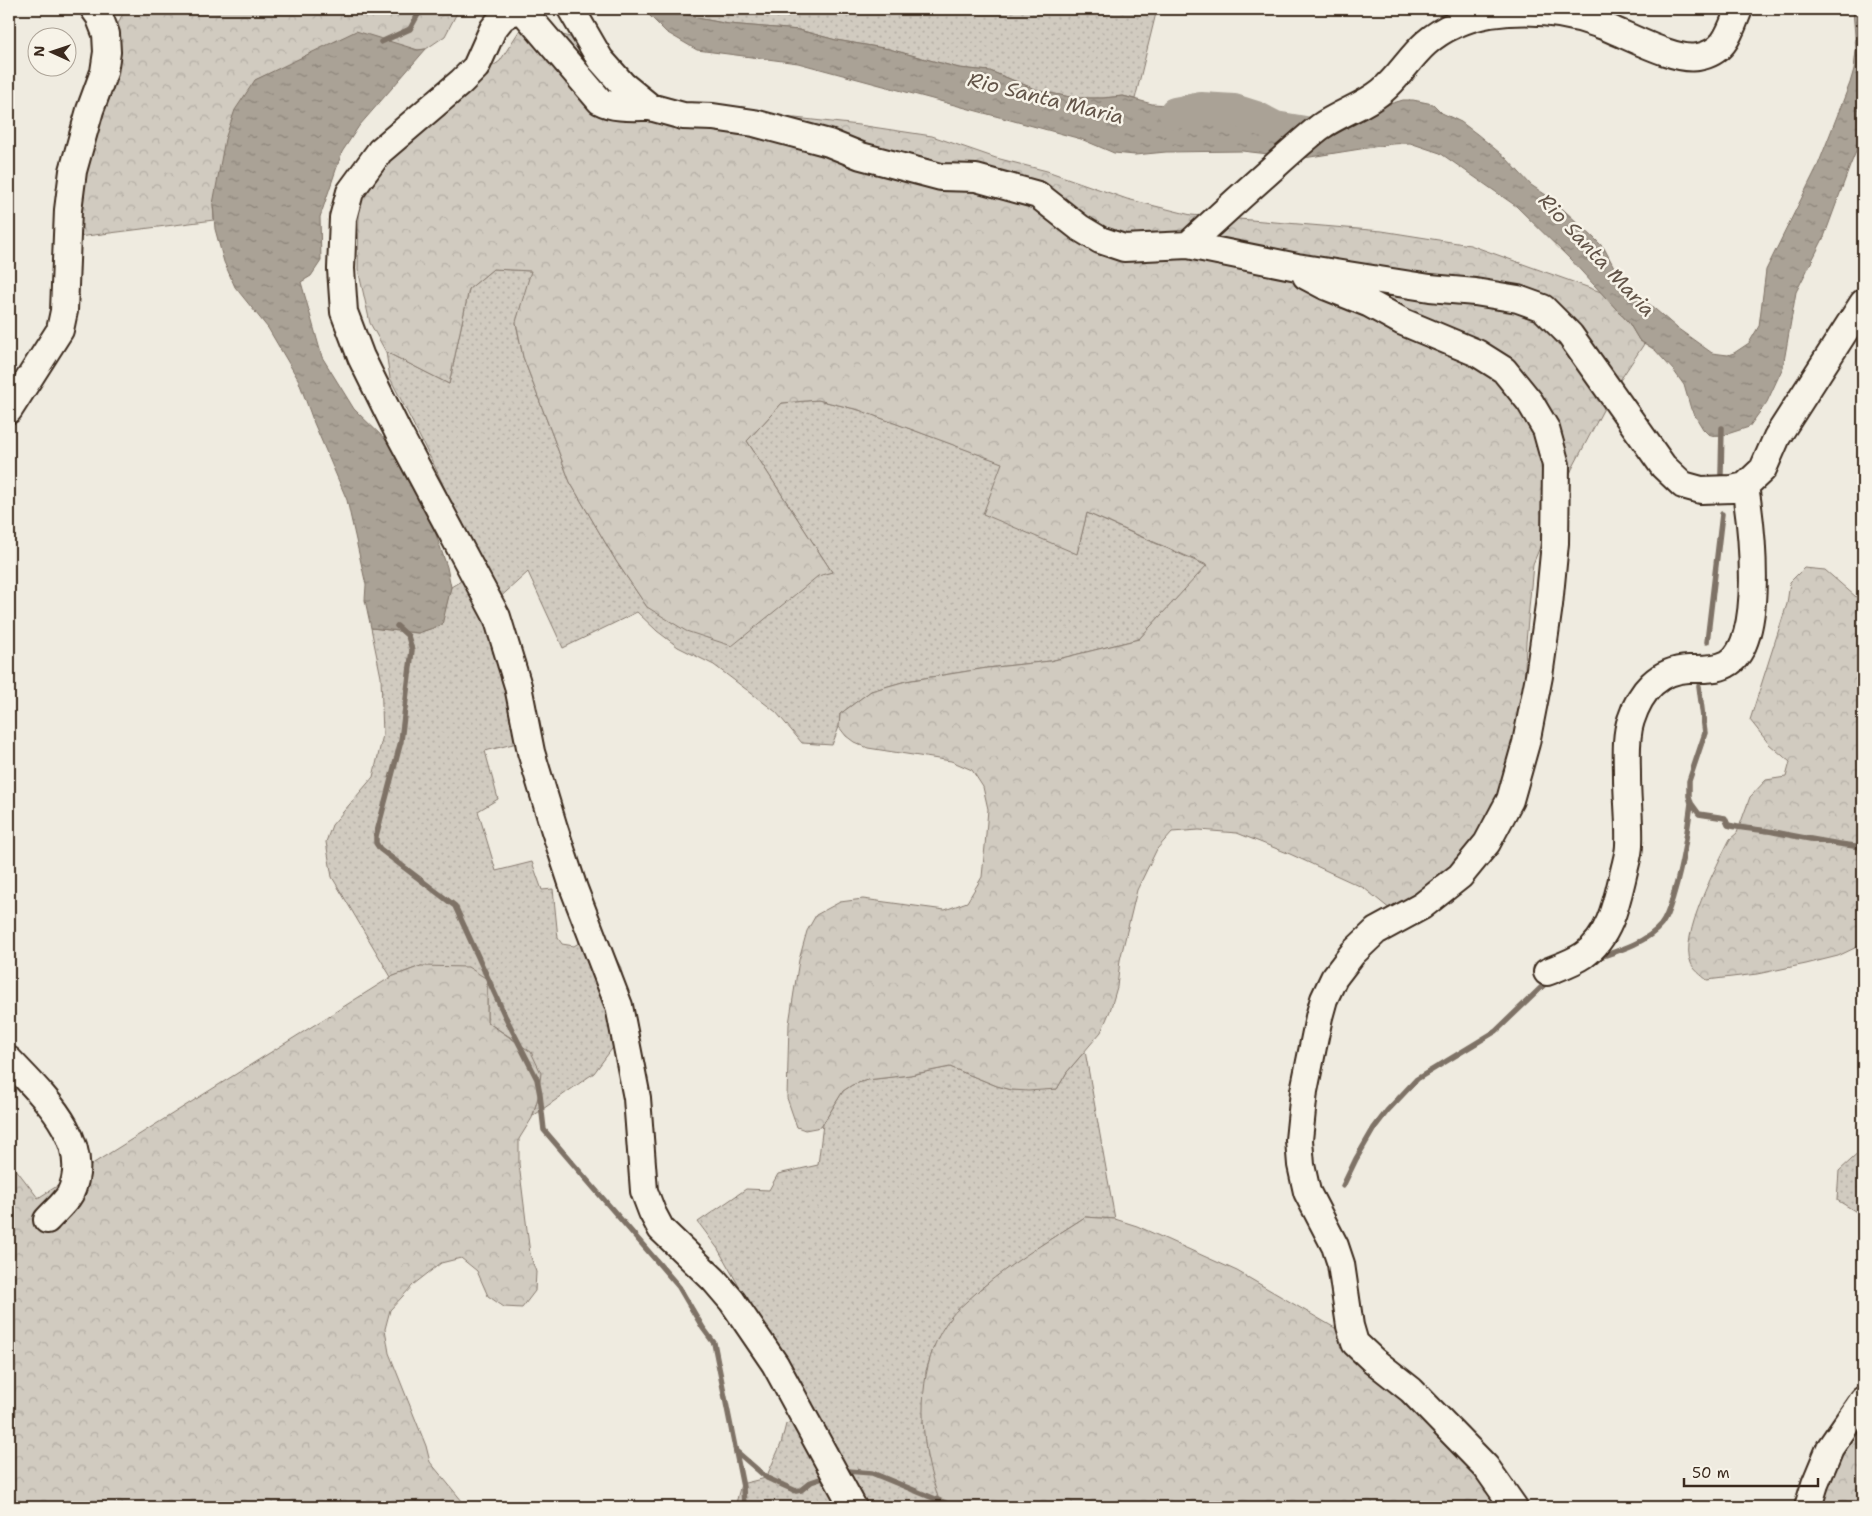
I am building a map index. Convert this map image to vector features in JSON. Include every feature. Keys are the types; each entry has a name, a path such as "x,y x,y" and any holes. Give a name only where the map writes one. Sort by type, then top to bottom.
{"street":[{"path":"9,410 60,330 64,311 68,210 73,171 90,110 104,72 107,52 106,34 94,9"},
{"path":"571,9 600,59 623,85 650,107"},
{"path":"1188,245 1278,163 1322,126 1382,91 1426,43 1448,28 1479,16 1511,11 1537,11 1572,16 1599,24 1646,45 1677,55 1696,58 1717,50 1725,42 1739,9"},
{"path":"852,1507 775,1364 732,1301 714,1280 662,1229 652,1212 644,1190 638,1098 619,1006 574,889 530,752 518,686 497,617 397,430 361,357 344,312 341,260 343,218 350,192 380,151 476,67 493,29 502,18 510,12 525,13 600,101 607,105 650,107 683,116 713,117 754,123 830,143 861,156 942,177 976,178 1038,196 1080,228 1100,240 1124,248 1188,245 1297,267 1430,288 1475,292 1518,299 1543,308 1570,335 1658,459 1683,485 1701,490 1732,489 1745,486 1763,469 1777,437 1863,303"},
{"path":"1297,267 1308,278 1370,304 1403,322 1477,353 1504,370 1530,402 1546,429 1556,465 1555,543 1549,605 1539,676 1526,743 1510,800 1488,843 1460,876 1422,906 1376,931 1353,954 1334,978 1324,999 1319,1017 1304,1091 1299,1140 1301,1166 1307,1192 1335,1246 1341,1264 1350,1326 1355,1343 1411,1390 1486,1467 1514,1507"},
{"path":"1547,972 1585,954 1605,932 1616,904 1629,846 1627,748 1630,720 1644,692 1662,675 1682,670 1714,668 1726,665 1737,656 1745,638 1751,610 1752,550 1745,486"},
{"path":"9,1060 44,1098 66,1128 76,1155 76,1179 69,1196 47,1220"},
{"path":"1808,1507 1830,1448 1863,1400"}],"green space":[{"path":"127,9 459,9 445,36 426,49 289,65 255,80 213,204 214,220 78,237 86,100 121,17"},
{"path":"676,9 1157,9 1135,99 1123,96 1075,98 1040,91 990,71 959,68 889,49 836,40 799,30 729,24 697,18"},
{"path":"523,25 590,42 606,71 619,114 749,137 762,119 795,118 932,136 996,158 1047,171 1127,199 1191,215 1382,231 1470,245 1601,292 1629,323 1639,340 1644,344 1613,391 1572,469 1533,564 1526,642 1522,746 1488,851 1455,898 1424,912 1391,910 1364,888 1290,854 1237,833 1199,830 1172,832 1157,849 1137,890 1120,960 1117,987 1101,1032 1067,1072 1057,1089 1012,1090 950,1067 910,1075 867,1080 852,1085 843,1091 821,1127 805,1130 797,1127 787,1098 789,1024 799,960 807,931 816,915 840,902 863,899 945,910 967,902 982,877 988,809 983,787 972,770 951,761 868,748 846,736 839,727 840,714 871,691 906,681 987,668 1050,661 1139,639 1207,565 1087,513 1077,554 983,514 1002,463 859,410 818,400 782,403 747,441 832,572 818,576 732,646 686,631 647,607 616,561 570,482 523,357 516,322 531,271 493,269 469,289 449,384 386,352 370,323 358,269 359,213 370,166 459,90 500,61"},
{"path":"493,269 532,271 516,323 523,357 570,482 616,561 647,607 832,572 747,441 782,403 818,400 859,410 1003,463 1077,553 1087,513 1207,566 1139,639 1050,661 987,668 906,681 871,691 840,714 839,727 832,745 802,743 776,712 714,665 678,647 637,612 563,648 528,572 496,601 537,738 485,751 498,799 478,811 496,871 532,862 542,890 553,889 558,938 562,944 574,946 601,929 621,968 626,1002 617,1042 594,1073 533,1116 538,1097 513,1039 487,1022 487,979 421,966 391,977 332,877 326,842 332,825 373,777 383,735 381,677 371,628 418,633 441,625 451,587 481,569 435,467 390,378 386,352 449,384 469,289"},
{"path":"1804,568 1825,570 1863,603 1863,944 1838,956 1806,964 1757,974 1707,980 1692,965 1689,951 1690,936 1701,901 1730,839 1737,833 1750,797 1766,780 1786,777 1790,762 1769,744 1750,720 1787,604 1790,582"},
{"path":"421,966 468,967 487,979 487,1022 531,1052 541,1073 538,1097 532,1118 519,1139 519,1164 530,1254 536,1272 535,1291 522,1308 504,1307 488,1296 477,1271 461,1258 441,1263 414,1284 390,1310 385,1329 389,1353 426,1446 430,1462 467,1507 9,1507 9,1160 38,1198 391,977"},
{"path":"1085,1051 1115,1219 1085,1217 1043,1244 980,1289 934,1346 926,1371 923,1422 927,1456 941,1507 882,1507 871,1502 870,1507 735,1507 741,1484 766,1478 781,1444 786,1424 817,1412 749,1304 718,1249 698,1222 746,1189 769,1190 778,1174 818,1165 823,1124 843,1091 852,1085 867,1080 910,1075 950,1067 1012,1090 1057,1089 1067,1072"},
{"path":"1863,1149 1863,1216 1837,1200 1839,1171"},
{"path":"1085,1217 1115,1219 1137,1226 1237,1271 1402,1367 1525,1507 941,1507 928,1462 923,1420 925,1384 933,1348 951,1317 980,1289 1024,1256"},
{"path":"1863,1407 1863,1507 1815,1507"}],"water":[{"path":"643,9 676,9 697,18 729,24 799,30 836,40 889,49 959,68 990,71 1040,91 1075,98 1123,96 1152,104 1210,107 1234,111 1261,123 1274,132 1289,133 1303,130 1403,100 1433,104 1442,113 1461,122 1477,134 1506,158 1531,185 1552,199 1604,248 1615,269 1627,285 1677,328 1712,353 1728,355 1749,343 1759,326 1766,270 1818,165 1850,83 1856,50 1853,9 1863,9 1863,135 1824,237 1796,292 1783,367 1767,402 1749,427 1721,436 1715,436 1708,434 1703,429 1691,409 1684,385 1674,371 1655,350 1639,340 1629,323 1571,260 1516,206 1440,153 1410,143 1392,144 1304,158 1242,151 1166,152 1135,155 1114,153 1081,139 798,63 697,50 666,32"},
{"path":"356,31 418,50 426,49 359,126 342,152 320,217 321,261 311,276 301,282 322,357 354,409 392,446 425,502 447,567 451,587 442,625 418,633 371,628 365,600 366,585 347,500 314,423 298,379 268,328 235,287 224,262 215,229 213,204 225,139 235,110 255,80"}],"waterway":[{"path":"381,42 410,29 421,9"},
{"name":"Rio Santa Maria","path":"1175,113 1201,108 1234,110 1256,117 1275,127 1311,133 1318,130 1338,128"},
{"path":"1721,474 1722,428"},
{"path":"1707,642 1722,514"},
{"path":"397,626 408,636 412,650 401,741 376,836 376,843 380,849 455,906 505,1016 537,1079 544,1130 679,1287 714,1343 743,1487 744,1507"},
{"path":"1699,686 1705,733 1689,781 1691,803 1699,814 1725,818 1728,825 1863,847"},
{"path":"1597,958 1640,942 1661,925 1667,914 1680,871 1691,803"},
{"path":"1343,1186 1374,1128 1417,1079 1496,1031 1550,979"},
{"path":"736,1451 767,1478 796,1491 801,1490 811,1482 826,1477"},
{"path":"847,1471 872,1473 955,1507"}]}
